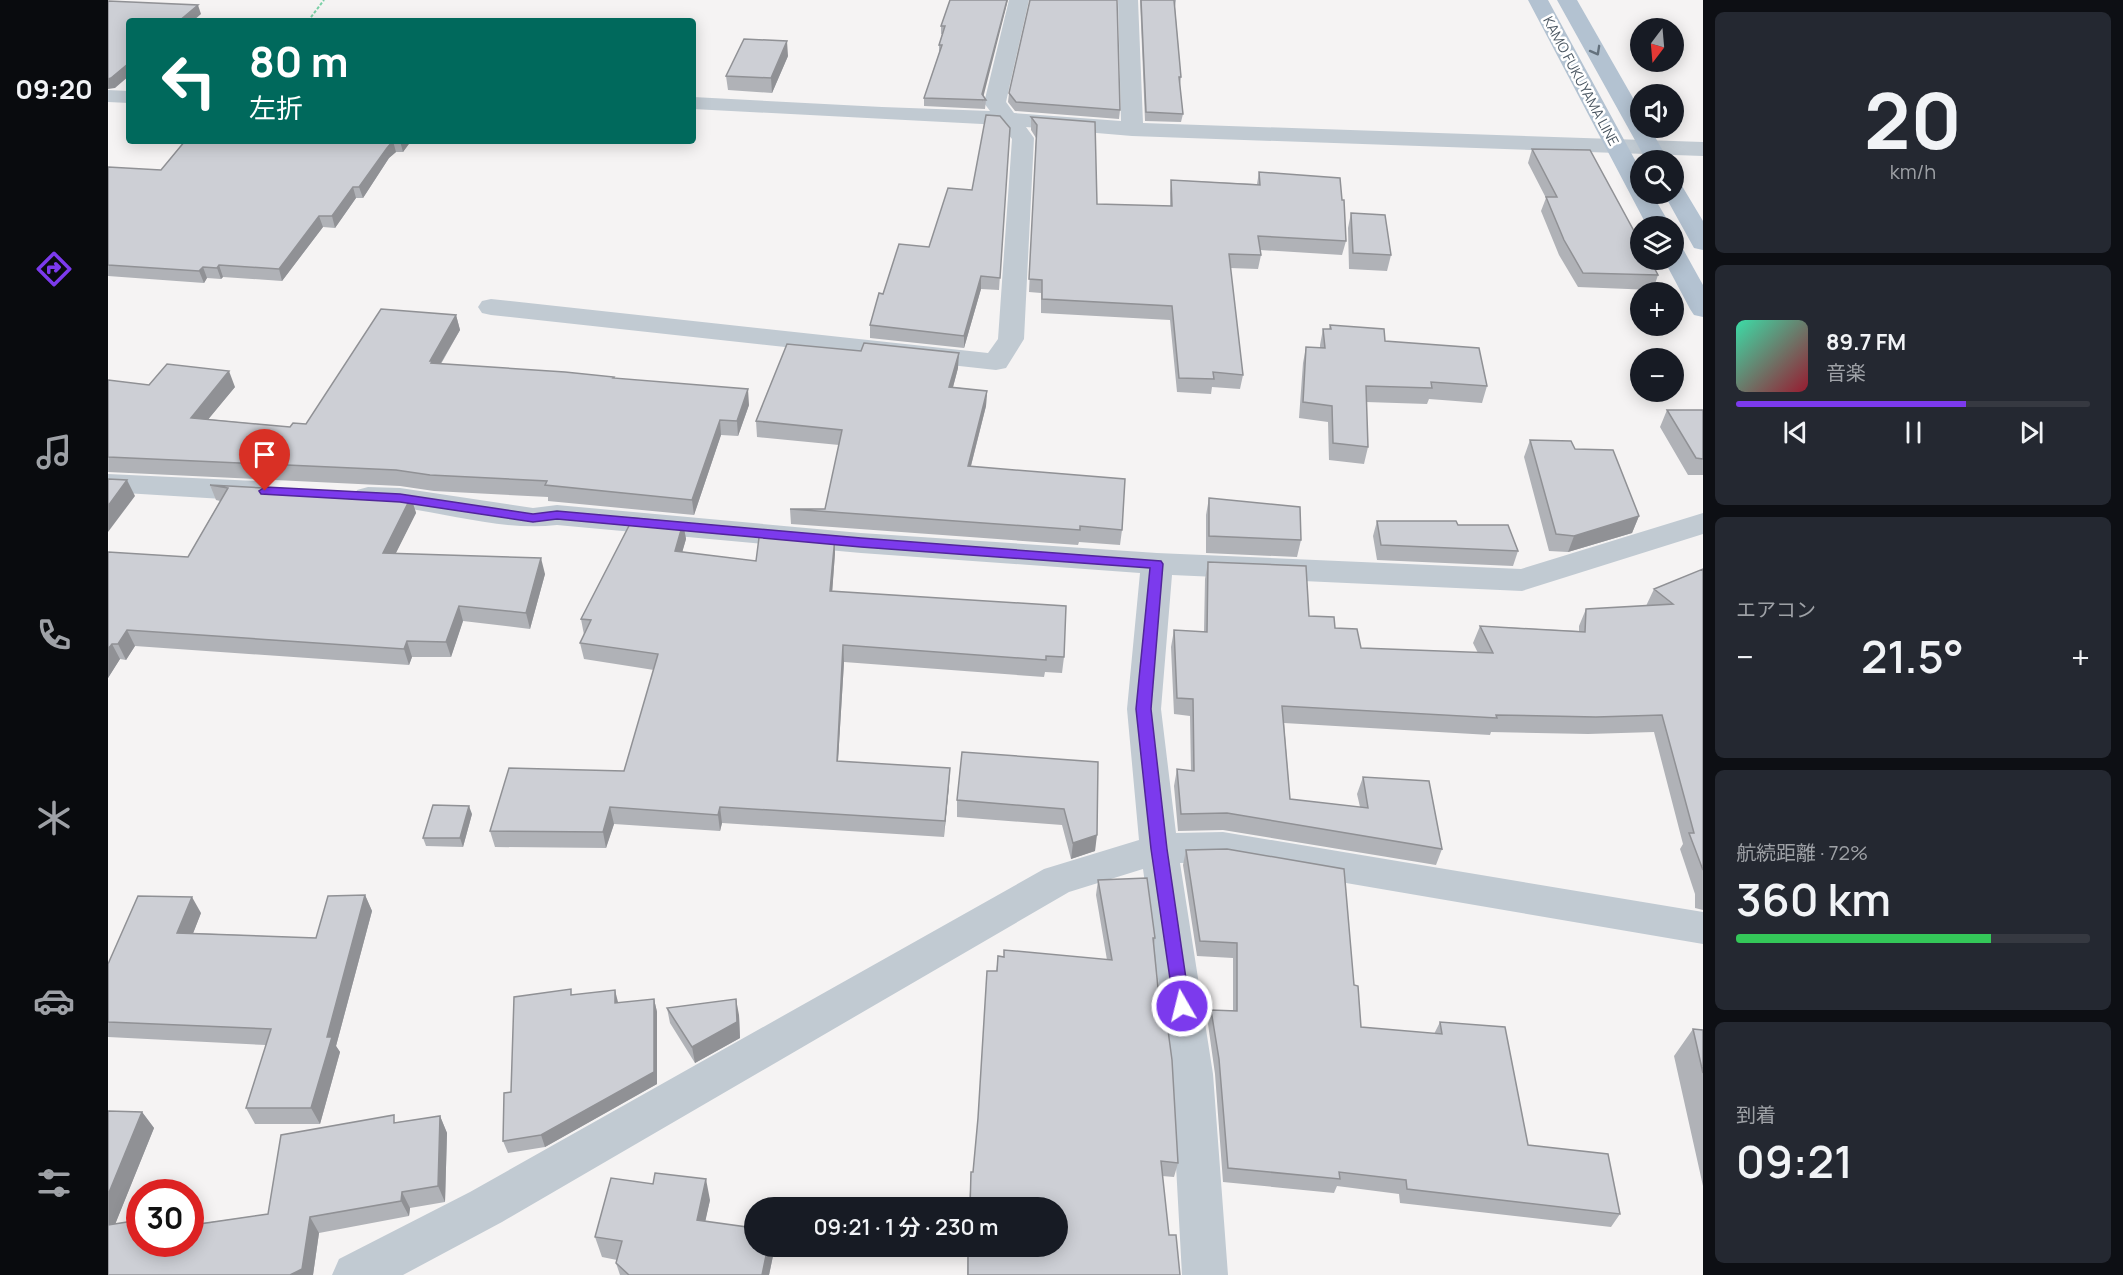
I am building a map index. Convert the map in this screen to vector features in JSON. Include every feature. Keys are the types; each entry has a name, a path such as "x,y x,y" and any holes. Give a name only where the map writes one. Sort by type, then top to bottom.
{"main road":[{"name":"KAMO FUKUYAMA LINE","path":"1538,0 1630,173"},
{"name":"KAMO FUKUYAMA LINE","path":"1567,0 1652,150"},
{"path":"1681,204 1703,243"},
{"path":"1682,270 1703,309"}],"street":[{"path":"491,308 996,362 1011,339 1023,138 1007,121 995,103 1019,0"},
{"path":"1128,0 1132,129"},
{"path":"108,96 126,97"},
{"path":"696,103 882,114 974,116 1007,121 1132,129 1615,145 1637,150"},
{"path":"1684,151 1703,149"},
{"path":"108,483 283,492"},
{"path":"341,495 400,498 533,518 557,515 861,543 1157,564 1522,580 1703,523"},
{"path":"1157,564 1144,709 1159,849 1192,1074 1205,1275"},
{"path":"355,1275 486,1207 1057,880 1159,849 1223,847 1703,928"}],"path":[{"path":"310,18 324,0"}],"building":[{"path":"950,0 1007,0 982,94 986,100 924,98 942,45 939,45 945,26 941,26"},
{"path":"1030,0 1117,0 1120,110 1016,102 1009,93"},
{"path":"1141,0 1174,0 1183,114 1146,112"},
{"path":"108,1 198,5 183,18 126,18 126,66 108,79"},
{"path":"744,39 787,41 771,78 726,76"},
{"path":"986,115 1000,116 1010,128 1000,278 981,276 964,336 870,325 879,293 883,294 899,244 929,247 948,188 972,190"},
{"path":"1031,117 1095,122 1097,204 1172,206 1171,180 1260,185 1259,172 1340,178 1342,200 1344,200 1346,241 1258,236 1261,255 1229,254 1243,375 1213,372 1214,379 1179,378 1172,306 1042,299 1042,280 1029,279 1037,125"},
{"path":"183,144 390,144 359,187 353,187 332,216 319,216 279,269 219,265 217,268 203,267 199,271 108,265 108,167 161,170"},
{"path":"1532,149 1590,150 1630,224 1630,270 1655,270 1658,275 1583,273 1564,240 1546,197 1557,197"},
{"path":"1351,213 1385,215 1391,255 1353,253"},
{"path":"381,309 456,315 430,361 431,363 565,372 748,389 737,421 720,420 692,500 545,485 547,481 430,475 396,470 108,457 108,380 149,385 167,364 229,371 191,418 290,427 293,423 306,424"},
{"path":"1330,325 1384,329 1385,341 1479,348 1487,386 1431,382 1432,388 1366,386 1368,447 1333,443 1332,406 1303,402 1306,347 1325,348 1323,329 1331,329"},
{"path":"864,343 959,353 949,387 987,391 968,466 1125,479 1122,530 1080,526 1080,530 790,509 825,509 842,430 756,421 787,344 861,351"},
{"path":"1667,410 1703,410 1703,459 1696,458"},
{"path":"1530,440 1571,441 1575,449 1613,450 1639,516 1574,536 1556,534"},
{"path":"108,479 127,480 108,506"},
{"path":"210,485 411,497 383,553 541,558 526,613 459,606 446,642 407,641 404,649 127,630 118,644 112,644 108,649 108,552 188,557 228,488"},
{"path":"1209,498 1300,507 1301,540 1209,536"},
{"path":"633,518 683,523 675,551 756,561 760,530 835,537 830,591 1066,606 1064,657 1046,656 1046,660 843,645 837,761 950,768 945,821 720,807 718,815 610,807 603,832 490,831 509,768 624,771 658,654 580,643 591,620 581,619"},
{"path":"1377,521 1456,521 1458,525 1508,525 1518,551 1381,545"},
{"path":"1208,562 1306,566 1309,616 1334,617 1335,628 1357,629 1361,648 1493,653 1480,626 1585,632 1586,609 1673,604 1654,589 1703,569 1703,870 1689,833 1694,833 1662,715 1596,717 1496,715 1497,718 1282,706 1290,799 1368,808 1363,777 1429,781 1442,849 1227,813 1181,814 1177,769 1194,771 1193,699 1177,698 1174,630 1207,632"},
{"path":"962,752 1098,762 1097,835 1073,843 1064,809 957,800"},
{"path":"433,805 469,806 460,838 423,838"},
{"path":"1227,849 1344,869 1354,985 1358,986 1361,1027 1442,1034 1440,1022 1505,1027 1528,1145 1608,1154 1620,1214 1407,1189 1406,1180 1339,1172 1340,1179 1228,1168 1219,1059 1211,1010 1237,1011 1237,943 1200,941 1186,850"},
{"path":"1147,878 1155,938 1153,938 1160,1008 1165,1008 1172,1060 1178,1163 1161,1161 1169,1235 1176,1235 1180,1275 968,1275 968,1257 1068,1257 1068,1197 970,1197 971,1172 973,1172 978,1118 987,971 997,971 998,956 1004,957 1004,950 1112,960 1098,880"},
{"path":"365,895 327,1037 332,1037 311,1108 246,1108 271,1029 108,1022 108,964 138,896 192,897 177,933 316,938 328,896"},
{"path":"571,989 571,995 615,990 615,1003 654,999 654,1072 541,1135 503,1141 504,1093 511,1092 514,997"},
{"path":"736,999 737,1022 692,1047 667,1008"},
{"path":"1693,1029 1703,1030 1703,1073"},
{"path":"108,1111 142,1112 108,1195"},
{"path":"394,1115 394,1123 440,1116 438,1186 402,1192 401,1201 310,1217 302,1269 290,1275 108,1275 108,1225 126,1222 126,1257 204,1257 204,1223 268,1214 281,1135"},
{"path":"655,1173 706,1179 697,1220 744,1227 744,1257 766,1257 762,1275 629,1275 616,1263 622,1241 595,1237 611,1178 653,1184"}],"route":[{"path":"265,491 400,498 533,518 557,515 861,543 1157,564 1144,709 1159,849 1182,1006"}]}
